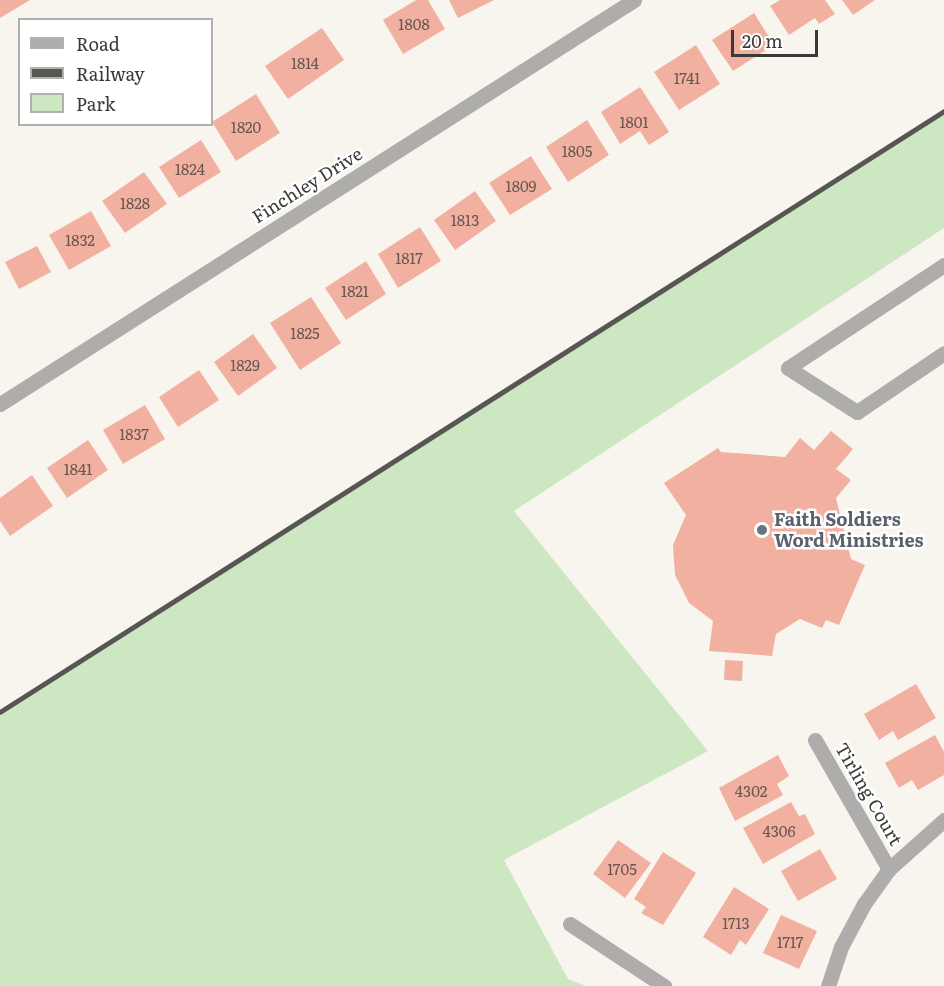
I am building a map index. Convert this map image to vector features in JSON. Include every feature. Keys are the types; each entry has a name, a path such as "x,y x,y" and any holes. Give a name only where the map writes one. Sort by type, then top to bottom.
{"street":[{"name":"Finchley Drive","path":"0,404 634,0"},
{"path":"944,265 788,368 857,412 944,353"},
{"name":"Tirling Court","path":"815,740 889,869"},
{"path":"828,986 841,947 889,869 944,820"},
{"path":"570,924 664,986"}],"green space":[{"path":"944,114 944,228 514,511 708,751 504,860 568,979 586,986 0,986 0,716"}],"building":[{"path":"0,0 30,0 0,18"},
{"path":"416,0 428,0 445,29 403,54 383,20"},
{"path":"449,0 494,0 458,18"},
{"path":"780,0 825,0 835,14 819,24 815,18 789,35 770,6"},
{"path":"842,0 875,0 853,15"},
{"path":"754,13 774,45 733,71 712,40"},
{"path":"322,28 344,60 288,99 265,66"},
{"path":"696,45 720,84 679,110 654,72"},
{"path":"640,87 669,132 649,145 640,131 620,144 601,112"},
{"path":"256,94 280,133 236,161 213,121"},
{"path":"587,120 609,155 568,182 546,147"},
{"path":"201,140 221,172 179,198 159,167"},
{"path":"531,156 552,189 510,215 489,183"},
{"path":"144,172 167,204 125,233 102,201"},
{"path":"475,191 496,221 455,250 434,220"},
{"path":"91,211 111,246 69,270 49,235"},
{"path":"420,227 441,261 398,288 378,254"},
{"path":"37,246 51,272 19,289 5,262"},
{"path":"366,261 386,294 346,320 325,288"},
{"path":"311,297 341,343 300,370 270,323"},
{"path":"253,334 277,368 238,396 214,362"},
{"path":"199,370 219,400 178,427 159,397"},
{"path":"145,405 165,439 123,464 103,430"},
{"name":"Faith Soldiers Word Ministries","path":"831,431 853,449 836,469 851,480 836,498 851,559 865,565 839,625 826,620 822,628 800,619 776,634 772,656 709,651 713,621 689,603 675,575 673,545 686,515 664,483 718,448 721,452 785,457 800,438 814,450"},
{"path":"88,440 108,470 67,498 47,468"},
{"path":"32,475 53,506 10,536 0,521 0,498"},
{"path":"725,660 743,661 742,681 724,680"},
{"path":"916,684 936,718 898,740 893,731 879,740 864,714"},
{"path":"935,735 944,752 944,775 918,790 912,780 899,788 885,763"},
{"path":"778,755 789,776 777,784 783,795 735,821 719,788"},
{"path":"791,802 799,816 805,814 815,834 763,864 743,828"},
{"path":"618,840 651,863 625,898 593,874"},
{"path":"820,849 837,879 798,901 781,871"},
{"path":"663,852 696,873 663,925 641,913 646,907 634,899"},
{"path":"734,887 769,909 746,945 740,940 731,955 703,937"},
{"path":"781,915 817,931 799,969 763,953"}],"railway":[{"path":"0,712 944,111"}],"place":[{"name":"Faith Soldiers Word Ministries","path":"762,530"}]}
